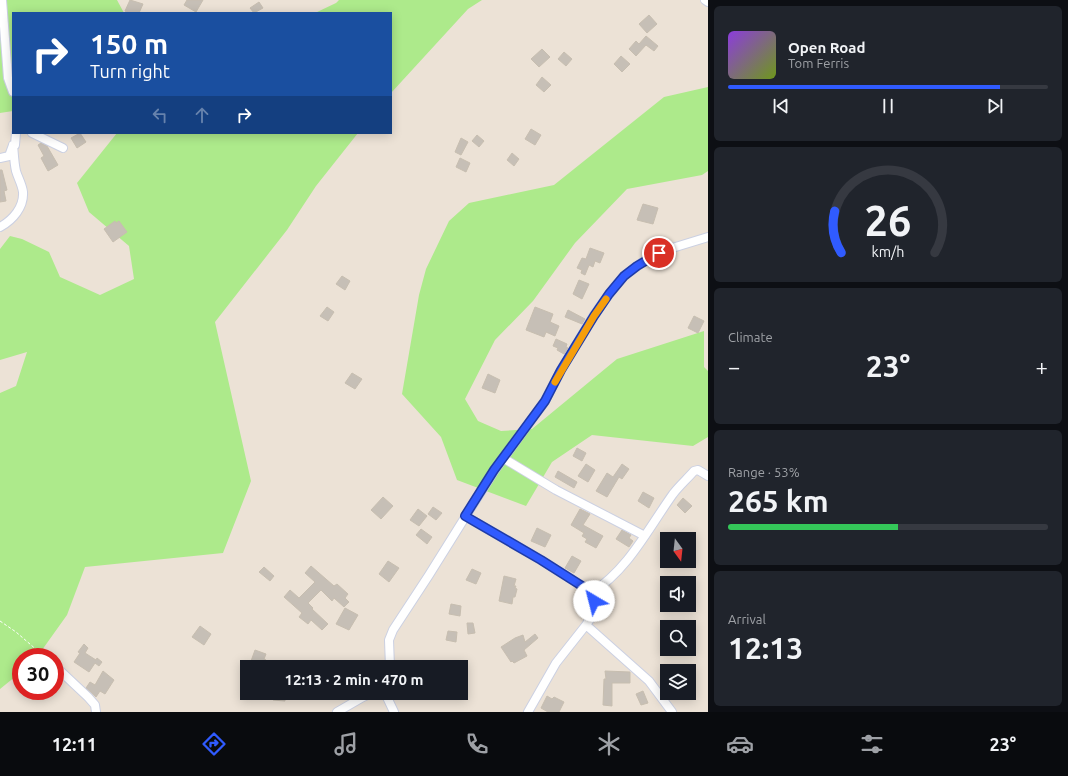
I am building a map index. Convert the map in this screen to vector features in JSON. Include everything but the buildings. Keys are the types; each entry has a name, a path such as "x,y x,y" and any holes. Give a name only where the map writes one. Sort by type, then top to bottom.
{"street":[{"path":"2,0 8,78 12,89"},
{"path":"0,158 9,156 15,145 16,134"},
{"path":"34,134 62,148"},
{"path":"0,227 16,215 22,202 23,192 15,166 14,145"},
{"path":"390,660 389,640 393,630 494,470 545,401 561,370 594,316 624,276 637,266 659,253 708,237"},
{"path":"503,458 556,490 645,536"},
{"path":"591,593 614,576 645,536 674,493 694,471 698,470 708,476"},
{"path":"465,516 541,560 591,593 594,609 592,616 556,663 528,712"},
{"path":"586,625 649,681 672,712"},
{"path":"64,674 95,705 96,712"},
{"path":"337,712 358,700"},
{"path":"388,700 394,712"}],"path":[{"path":"0,621 35,648"}],"green space":[{"path":"0,0 117,0 123,12 12,12 12,111 0,113"},
{"path":"339,0 482,0 468,9 392,92 392,12 317,12"},
{"path":"708,87 708,171 702,175 627,189 575,243 533,301 495,340 465,399 478,421 501,431 532,429 617,359 704,331 704,367 708,371 708,437 693,446 592,435 552,462 526,506 457,480 441,437 402,394 419,295 426,269 449,221 469,203 554,185 664,97"},
{"path":"116,134 357,134 316,186 287,230 215,322 251,481 223,553 85,567 67,615 43,648 12,648 12,679 0,689 0,393 16,386 27,352 0,360 0,249 10,236 22,239 49,252 60,277 100,295 134,279 129,246 89,212 77,183"}],"slow traffic":[{"path":"555,382 594,316 606,299"}],"route":[{"path":"594,601 591,593 582,586 541,560 465,516 494,470 545,401 561,370 609,294 624,276 648,258 659,253"}]}
